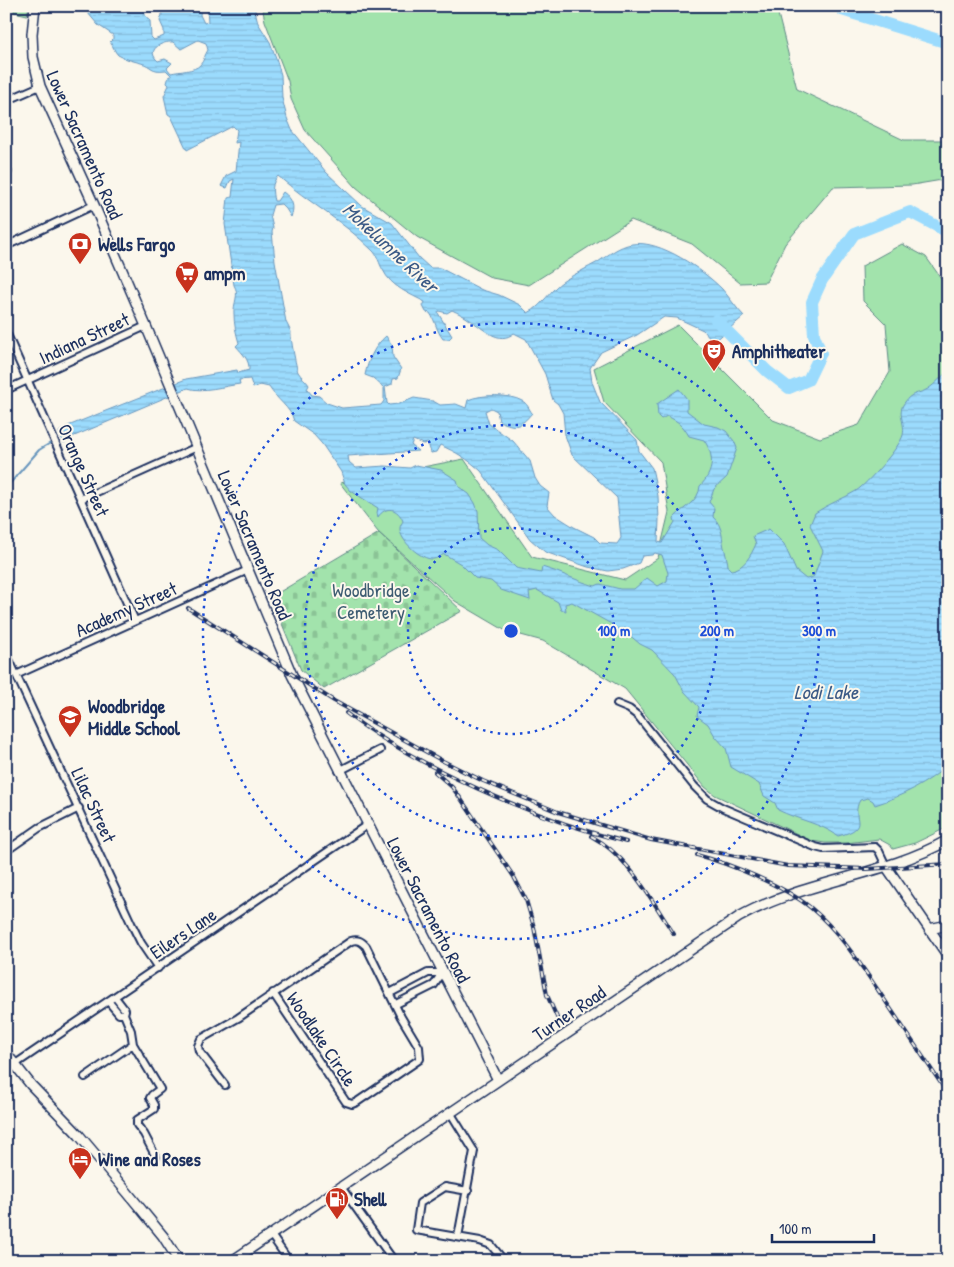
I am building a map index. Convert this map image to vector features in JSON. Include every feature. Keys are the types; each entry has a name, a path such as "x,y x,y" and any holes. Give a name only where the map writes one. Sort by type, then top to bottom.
{"main road":[{"name":"Lower Sacramento Road","path":"35,6 32,57 40,86 146,326 292,675 339,771 498,1080"},
{"name":"Turner Road","path":"232,1261 748,912 779,898 927,852 948,840"},
{"path":"886,866 948,956"},
{"path":"929,929 948,925"},
{"path":"6,1054 39,1094 98,1158 159,1232 179,1261"}],"street":[{"path":"6,101 40,86"},
{"path":"6,246 94,205"},
{"name":"Indiana Street","path":"6,390 146,326"},
{"name":"Orange Street","path":"6,332 135,621"},
{"path":"81,500 197,447"},
{"name":"Academy Street","path":"16,674 248,570"},
{"name":"Lilac Street","path":"6,653 132,925 158,968"},
{"path":"617,704 634,712 694,786 714,803 815,847 832,849 875,847 880,851 886,866"},
{"path":"339,771 380,750"},
{"path":"6,851 39,828 79,808"},
{"name":"Eilers Lane","path":"14,1065 367,825"},
{"name":"Woodlake Circle","path":"225,1085 199,1051 199,1044 202,1039 238,1018 273,993 351,941 356,940 361,941 366,946 401,1017 419,1047 420,1059 352,1104 346,1102 273,993"},
{"path":"390,993 428,973 442,973"},
{"path":"396,1004 434,985 442,973"},
{"path":"115,997 125,1010 124,1014 131,1031 133,1044 160,1089 150,1098 154,1109 137,1120 137,1125 156,1157"},
{"path":"108,1001 118,1014 124,1014"},
{"path":"85,1077 133,1044"},
{"path":"450,1112 474,1148 468,1191 458,1237"},
{"path":"341,1187 394,1261"},
{"path":"468,1191 445,1187 420,1202 416,1230 480,1240 491,1245 504,1261"},
{"path":"271,1235 289,1261"}],"green space":[{"path":"6,6 29,6 27,15 6,10"},
{"path":"262,6 776,6 797,89 904,140 948,140 948,179 912,185 833,187 785,244 766,282 740,283 692,244 631,220 529,285 492,278 417,237 356,187 305,130 291,99 288,81 265,21"},
{"path":"902,244 926,257 948,288 948,827 915,843 893,849 890,845 879,839 846,843 812,841 715,795 705,787 625,689 543,641 506,631 455,601 378,532 340,483 464,459 532,557 625,580 658,558 669,512 661,462 604,402 594,368 678,325 773,420 820,438 859,425 890,372 886,324 863,301 862,266"},
{"name":"Woodbridge Cemetery","path":"379,533 462,611 324,689 301,670 271,597"}],"water":[{"name":"Lodi Lake","path":"82,6 144,6 145,15 150,21 151,37 154,40 164,36 164,30 160,21 162,15 160,6 201,6 200,15 204,23 208,22 207,6 254,6 258,23 270,42 276,58 281,75 282,98 292,130 326,172 362,206 392,223 419,258 430,268 440,268 482,290 499,295 520,305 528,313 565,280 618,249 632,244 655,246 668,251 693,265 714,281 744,316 714,342 703,330 677,318 664,317 637,335 601,352 590,368 592,382 600,402 637,440 639,451 652,468 658,496 658,542 662,543 675,522 674,518 697,496 700,486 708,475 711,464 710,452 704,440 689,436 682,426 671,418 667,416 661,419 658,416 657,404 679,389 687,399 687,411 704,424 726,431 737,448 727,477 714,489 709,502 714,508 713,517 721,529 728,567 731,570 740,567 749,557 756,544 753,536 769,529 784,544 796,571 806,579 814,576 823,551 810,525 815,513 856,491 875,473 901,441 904,431 901,410 907,399 931,387 948,371 948,765 923,783 894,798 875,805 868,798 860,800 857,807 857,826 849,833 838,836 824,828 778,810 775,803 764,796 759,784 731,767 726,748 715,736 708,724 697,716 699,707 684,691 675,674 652,650 640,644 627,633 622,638 615,635 613,625 572,602 565,604 566,611 561,610 558,602 537,590 529,592 530,600 501,590 491,581 475,578 461,564 444,554 433,559 417,553 403,538 400,528 403,521 398,513 388,510 381,513 378,517 378,508 351,491 345,484 341,472 314,435 294,421 290,412 269,387 260,385 253,388 250,379 239,380 240,384 213,389 200,390 188,388 72,437 64,443 59,432 68,426 186,379 237,370 238,373 249,370 247,360 236,346 239,343 234,318 236,289 225,224 228,198 232,197 234,179 230,181 227,188 221,186 226,176 236,171 239,142 235,143 237,130 233,126 187,150 171,116 168,114 164,96 169,85 167,83 169,76 171,77 171,75 166,70 154,69 118,55 110,42 113,39 113,35 98,25","holes":["198,40 206,43 208,50 198,67 171,73 167,68 172,63 165,59 158,61 154,57 153,53 156,47 164,43 173,42 181,49","278,176 350,230 372,250 376,254 386,276 391,281 401,289 425,302 423,306 426,312 430,313 443,339 449,339 452,336 438,313 439,311 447,313 452,310 497,337 508,337 514,333 526,339 545,374 553,400 558,404 563,413 565,435 572,455 617,498 621,538 617,544 600,543 594,537 555,515 547,506 549,493 540,486 535,478 530,461 513,441 489,424 485,411 491,408 497,411 499,421 514,426 524,422 532,413 522,401 503,396 480,397 468,400 466,408 456,404 440,405 433,401 414,398 399,404 389,405 387,403 385,387 392,384 393,379 398,378 401,369 393,357 392,345 386,336 372,354 365,375 373,378 384,388 384,401 381,405 342,408 327,403 319,396 312,395 307,389 309,385 298,372 291,332 286,322 275,261 273,228 270,215 273,205 281,204 291,217 292,203 283,192 277,201 274,201 274,182","413,440 423,444 428,443 431,453 436,452 440,445 457,453 471,463 481,471 530,539 545,552 588,567 608,571 623,569 639,563 642,556 655,553 662,555 668,573 667,581 658,586 647,578 634,589 620,589 600,584 595,586 542,567 541,573 516,568 498,550 487,545 479,538 478,511 475,503 469,494 459,487 457,480 441,470 416,465 410,468 385,466 356,468 349,462 348,456 418,451 411,445"]}],"waterway":[{"name":"Mokelumne River","path":"841,6 842,10 948,43"},
{"name":"Mokelumne River","path":"716,320 767,371 789,388 808,380 821,353 814,335 812,302 822,280 854,234 910,212 944,230 948,228"},
{"path":"6,488 39,450 52,442"}],"railway":[{"path":"188,608 334,701 441,760 483,781 558,812 651,840 788,866 867,869 948,864"},
{"path":"346,713 402,750 483,791 553,820 626,842"},
{"path":"435,772 452,787 461,799 514,877 526,900 534,927 547,995 559,1022"},
{"path":"591,836 617,855 628,867 648,893 674,934"},
{"path":"697,855 741,870 772,884 800,900 822,917 858,961 948,1094"}],"place":[{"name":"Wells Fargo","path":"80,265"},
{"name":"ampm","path":"187,294"},
{"name":"Amphitheater","path":"714,372"},
{"name":"Woodbridge Middle School","path":"70,738"},
{"name":"Wine and Roses","path":"80,1180"},
{"name":"Shell","path":"337,1220"}]}
